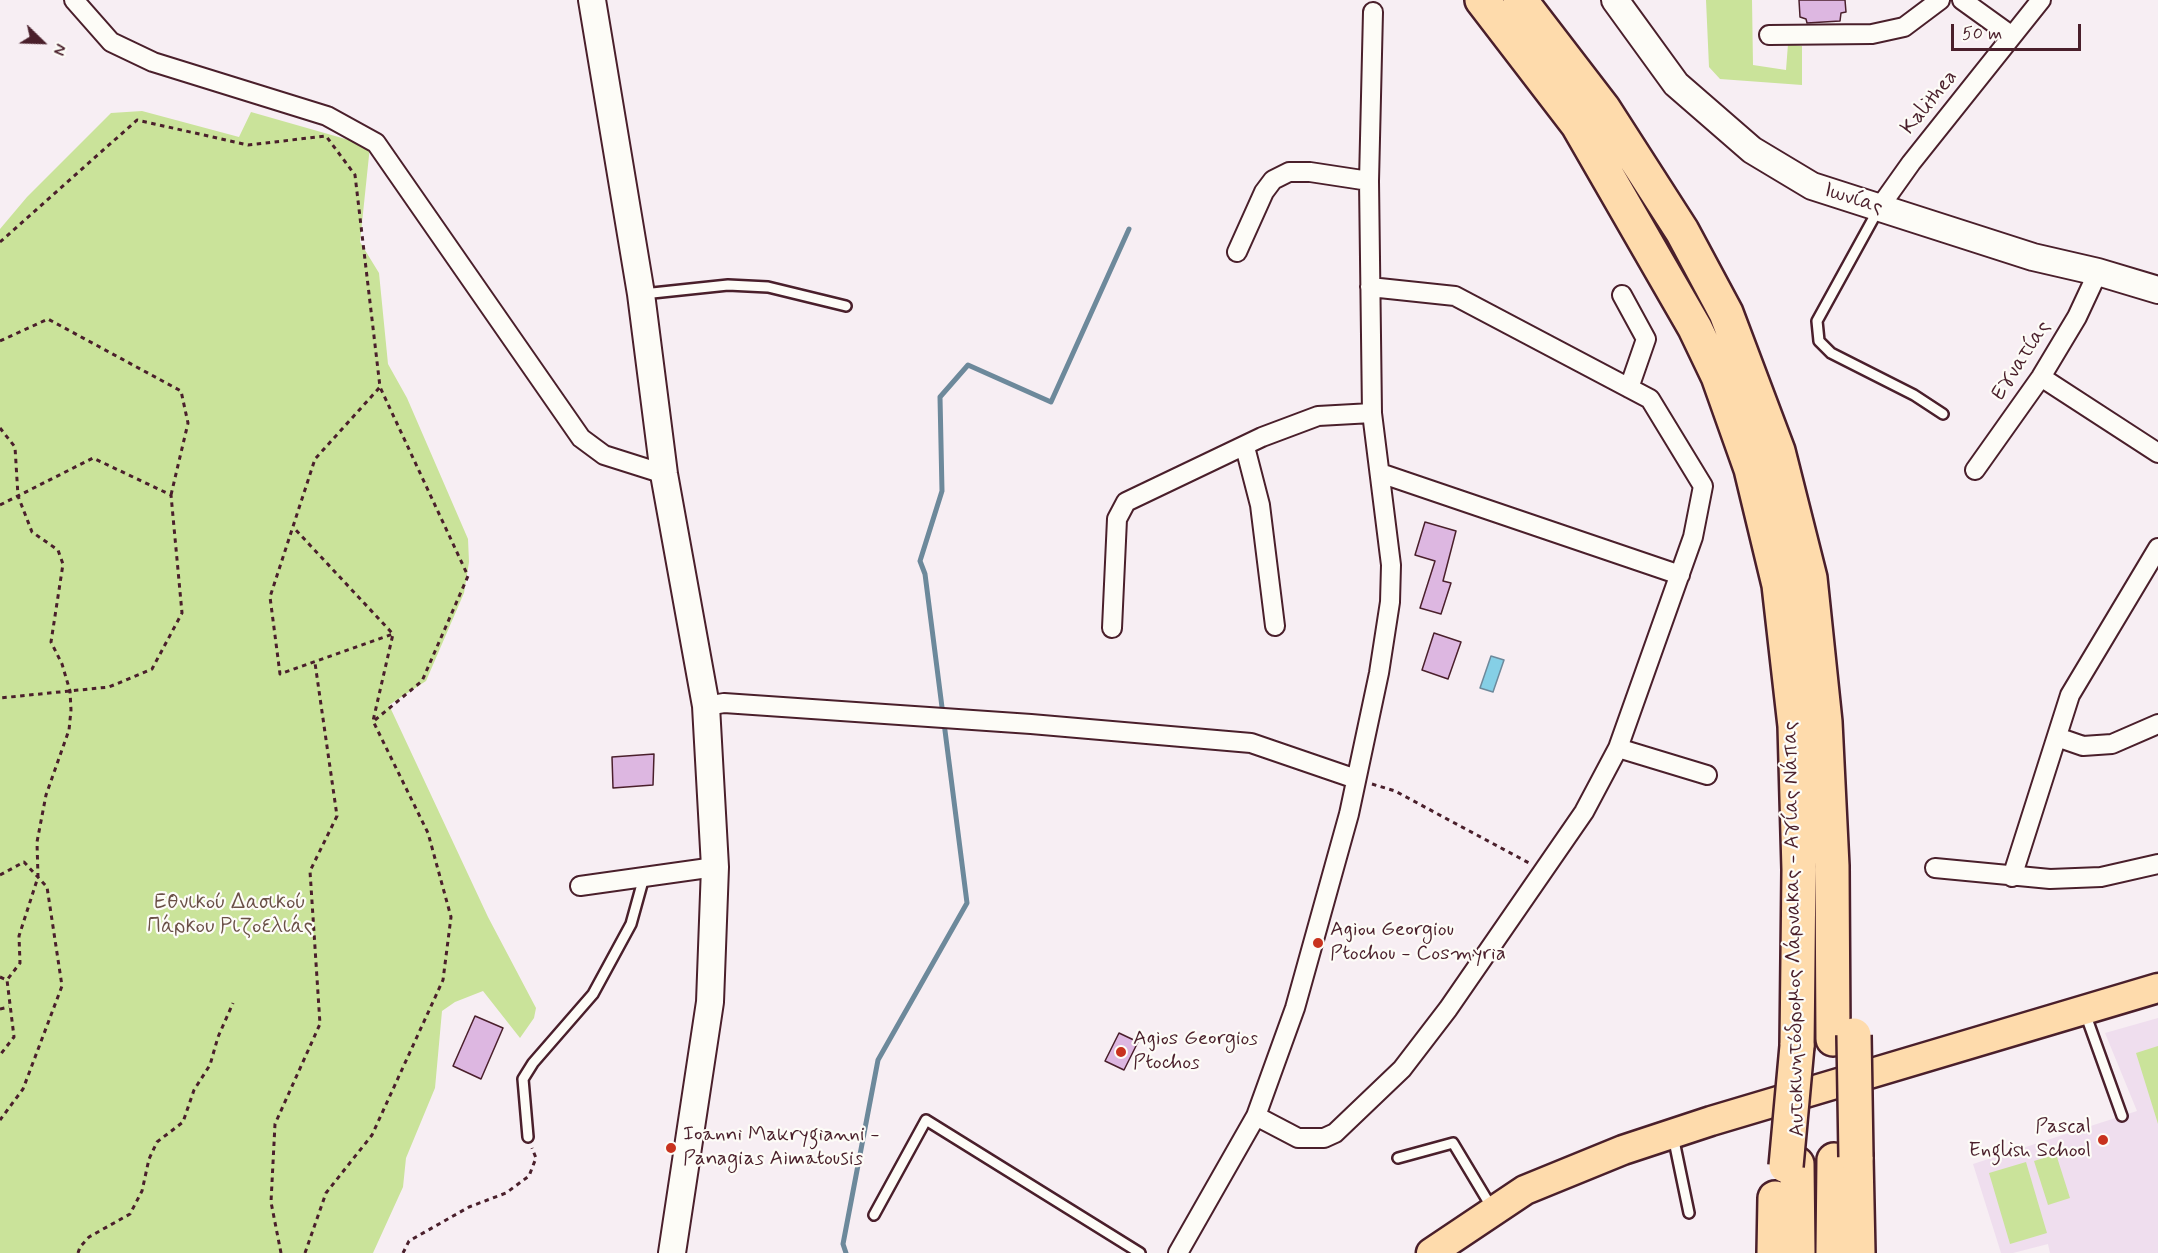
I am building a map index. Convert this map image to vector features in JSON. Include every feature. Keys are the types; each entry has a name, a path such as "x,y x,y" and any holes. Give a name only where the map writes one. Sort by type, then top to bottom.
{"highway":[{"path":"1482,0 1578,125 1695,328 1706,384 1736,474 1763,590 1777,725 1787,1048 1786,1166 1781,1253"},
{"name":"Αυτοκινητόδρομος Λάρνακας - Αγίας Νάπας","path":"1520,0 1603,108 1682,231 1726,313 1778,451 1810,578 1825,722 1843,1037 1845,1158 1833,1253"},
{"path":"1845,1158 1858,1253"},
{"path":"1774,1253 1786,1166"},
{"name":"Αυτοκινητόδρομος Λάρνακας - Αγίας Νάπας","path":"1786,1166 1798,1253"}],"main road":[{"path":"592,0 641,294 664,474 706,706 715,867 710,1002 672,1253"},
{"name":"Ιωνίας","path":"1615,0 1676,84 1752,150 1812,186 2032,257 2098,272 2158,290"},
{"path":"1431,1253 1525,1190 1623,1150 1672,1133 2158,988"}],"street":[{"path":"74,0 111,42 153,62 327,116 375,143 581,438 604,455 664,474"},
{"path":"1769,35 1872,34 1904,27 1940,0"},
{"path":"1962,0 2012,36"},
{"name":"Kalithea","path":"1879,208 1911,163 2041,0"},
{"path":"1178,1253 1256,1116 1295,1008 1349,814 1378,673 1392,583 1372,413 1369,181 1373,12"},
{"path":"1237,252 1264,192 1274,180 1289,172 1310,172 1369,181"},
{"name":"Εγνατίας","path":"1975,470 2041,377 2077,317 2098,272"},
{"path":"1256,1116 1298,1138 1324,1138 1335,1132 1402,1069 1448,1009 1584,812 1618,748 1694,537 1703,486 1650,399 1455,296 1370,287"},
{"path":"1623,294 1646,339 1629,388"},
{"path":"2041,377 2158,453"},
{"path":"1112,628 1117,519 1126,502 1262,437 1318,416 1372,413"},
{"path":"1245,447 1260,505 1275,626"},
{"path":"1380,473 1680,575"},
{"path":"2012,877 2070,695 2158,548"},
{"path":"706,706 724,703 948,718 1251,743 1356,779"},
{"path":"2057,737 2084,746 2112,744 2158,724"},
{"path":"1618,748 1707,775"},
{"path":"1935,868 2050,879 2101,877 2158,864"},
{"path":"580,886 715,867"}],"lane":[{"path":"1879,208 1818,321 1819,341 1831,353 1914,395 1943,414"},
{"path":"641,294 728,285 768,287 846,306"},
{"path":"528,1137 523,1079 532,1063 593,994 631,924 644,877"},
{"path":"2084,1011 2121,1116"},
{"path":"874,1215 926,1120 1140,1253"},
{"path":"1672,1133 1689,1212"},
{"path":"1398,1158 1453,1143 1494,1211"}],"path":[{"path":"0,242 137,120 248,145 326,136 355,175 380,387 468,576 422,681 374,721"},
{"path":"0,341 48,319 181,391 188,423 171,495 182,614 152,669 109,687 0,698"},
{"path":"380,387 315,459 270,597 280,674 393,634"},
{"path":"0,428 15,447 18,496 32,532 58,550 63,564 51,642 62,664 70,691 69,730 46,795 37,842 38,877 19,936 20,963 7,980 14,1037 0,1054"},
{"path":"0,505 93,458 171,495"},
{"path":"294,528 393,634"},
{"path":"305,1253 326,1193 372,1135 443,980 451,917 428,833 374,721 393,634"},
{"path":"281,1253 271,1202 275,1124 320,1024 310,871 337,816 315,663"},
{"path":"1356,779 1395,791 1544,871"},
{"path":"0,874 24,862 47,887 62,986 23,1089 0,1120"},
{"path":"0,976 7,980"},
{"path":"78,1253 89,1237 130,1214 142,1191 149,1159 157,1142 183,1122 194,1090 210,1065 218,1037 233,1003"},
{"path":"0,1009 9,1007"},
{"path":"404,1253 409,1241 469,1207 506,1193 529,1176 536,1158 528,1137"}],"shaded area":[{"name":"Pascal English School","path":"2158,1018 2158,1253 2050,1253 2048,1244 2013,1253 2001,1253 1973,1164 2137,1111 2105,1033"}],"green space":[{"path":"1706,0 1752,0 1753,65 1786,70 1788,44 1802,46 1802,85 1720,79 1709,67"},
{"name":"Εθνικού Δασικού Πάρκου Ριζοελιάς","path":"142,111 239,137 251,112 370,146 360,242 379,273 388,364 407,398 468,539 469,562 464,593 426,681 389,705 488,917 536,1008 534,1018 520,1038 483,991 455,1002 442,1011 435,1088 406,1158 403,1187 373,1253 0,1253 0,229 27,197 111,113"},
{"path":"2158,1046 2158,1124 2136,1053"},
{"path":"2056,1154 2070,1198 2048,1205 2034,1161"},
{"path":"2026,1162 2047,1233 2010,1244 1989,1173"}],"water":[{"path":"1491,656 1504,660 1493,692 1480,688"}],"building":[{"path":"1799,0 1845,0 1846,12 1841,13 1840,21 1807,23 1806,19 1800,17"},
{"path":"1425,522 1456,531 1443,581 1451,583 1441,614 1420,608 1435,561 1415,555"},
{"path":"1434,633 1461,642 1448,679 1422,670"},
{"path":"654,754 653,785 613,788 612,757"},
{"path":"475,1016 503,1028 481,1079 453,1066"},
{"name":"Agios Georgios Ptochos","path":"1119,1033 1138,1042 1124,1070 1105,1061"}],"waterway":[{"path":"846,1253 843,1244 878,1060 967,903 925,574 920,561 942,491 940,397 968,365 1051,402 1129,229"}],"place":[{"name":"Agiou Georgiou Ptochou - Cosmyria","path":"1318,943"},
{"name":"Agios Georgios Ptochos","path":"1121,1052"},
{"name":"Pascal English School","path":"2103,1140"},
{"name":"Ioanni Makrygianni - Panagias Aimatousis","path":"671,1148"}]}
